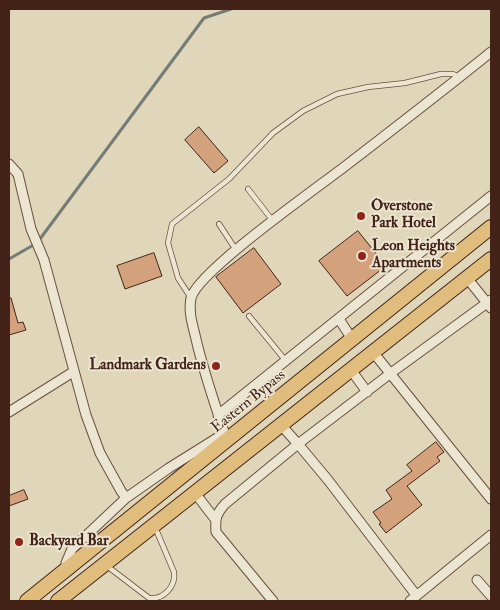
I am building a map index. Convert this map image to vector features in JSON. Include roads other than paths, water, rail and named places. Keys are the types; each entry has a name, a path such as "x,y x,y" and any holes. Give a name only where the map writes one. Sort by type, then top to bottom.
{"main road":[{"name":"Eastern Bypass","path":"27,601 66,571 226,437 491,227"},
{"path":"58,601 491,259"}],"street":[{"path":"66,571 66,564 72,549 126,498 169,468 226,437 203,371 190,314 194,290 215,268 273,221 491,52"},
{"path":"9,164 18,174 31,229 44,260 86,415 100,453 120,491 126,498"},
{"path":"218,415 491,196"},
{"path":"273,601 216,532 217,513 225,504 298,444 391,373 490,304 467,278"},
{"path":"339,319 352,339"},
{"path":"373,352 491,498"},
{"path":"351,370 367,392"},
{"path":"9,412 74,372"},
{"path":"281,425 328,480 413,598 491,536"},
{"path":"195,493 216,519"},
{"path":"478,580 491,596"}],"lane":[{"path":"191,299 178,278 168,243 172,224 229,179 273,133 302,111 336,94 368,87 405,83 441,74 453,74 459,78"},
{"path":"248,189 273,221"},
{"path":"219,224 237,251"},
{"path":"249,316 286,361"},
{"path":"105,564 149,598 156,599 162,596 174,584 175,579 174,572 154,526"}],"waterway":[{"path":"9,259 37,243 204,18 231,9"}],"place":[{"name":"Overstone Park Hotel","path":"361,216"},
{"name":"Leon Heights Apartments","path":"362,256"},
{"name":"Landmark Gardens","path":"216,366"},
{"name":"Backyard Bar","path":"19,542"}]}
